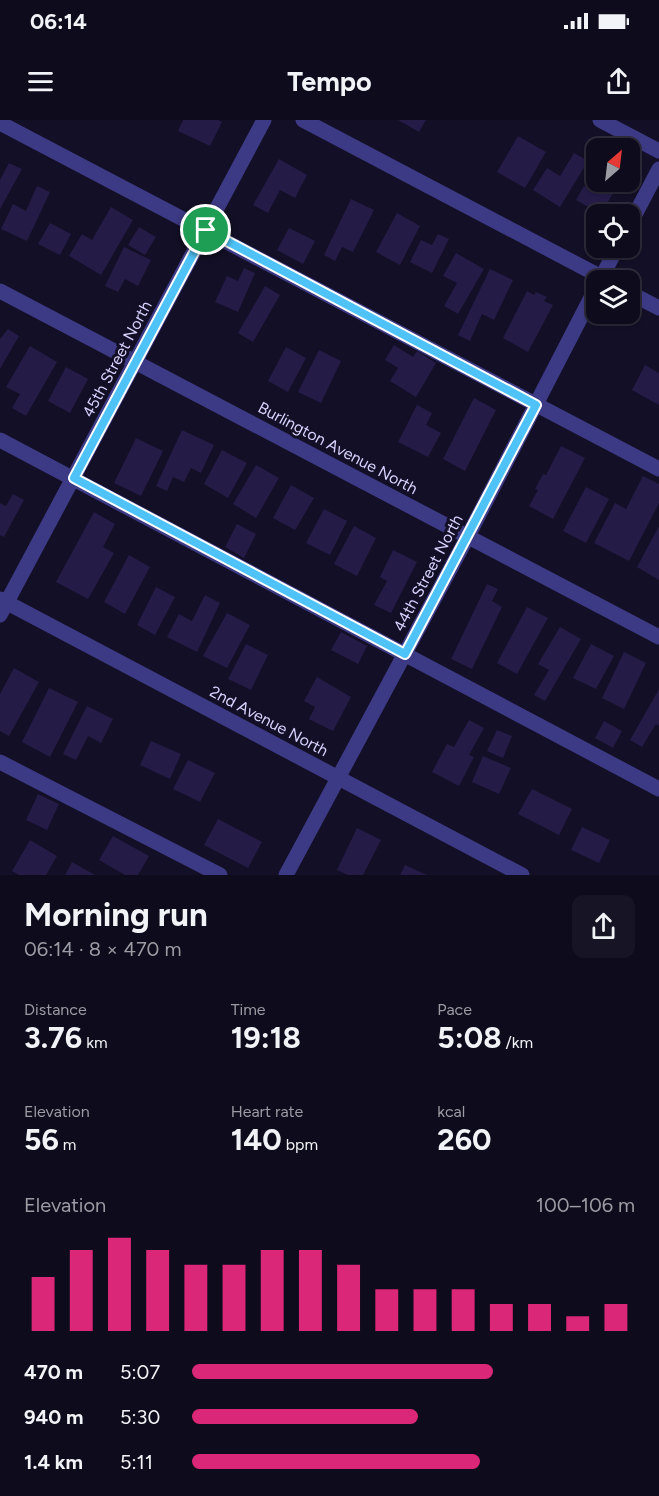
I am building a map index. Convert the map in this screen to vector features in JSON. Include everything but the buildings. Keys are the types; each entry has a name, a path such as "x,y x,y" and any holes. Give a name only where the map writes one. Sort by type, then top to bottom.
{"street":[{"name":"45th Street North","path":"2,605 74,478 264,120"},
{"path":"303,120 586,273"},
{"path":"600,120 659,151"},
{"path":"0,123 659,469"},
{"path":"640,205 659,169"},
{"name":"Burlington Avenue North","path":"0,291 659,637"},
{"path":"640,298 659,308"},
{"name":"44th Street North","path":"286,875 468,536 586,310"},
{"path":"0,440 659,789"},
{"name":"2nd Avenue North","path":"2,605 522,875"},
{"path":"0,762 220,875"}],"route":[{"path":"206,230 536,405 405,654 74,478 206,230"}]}
